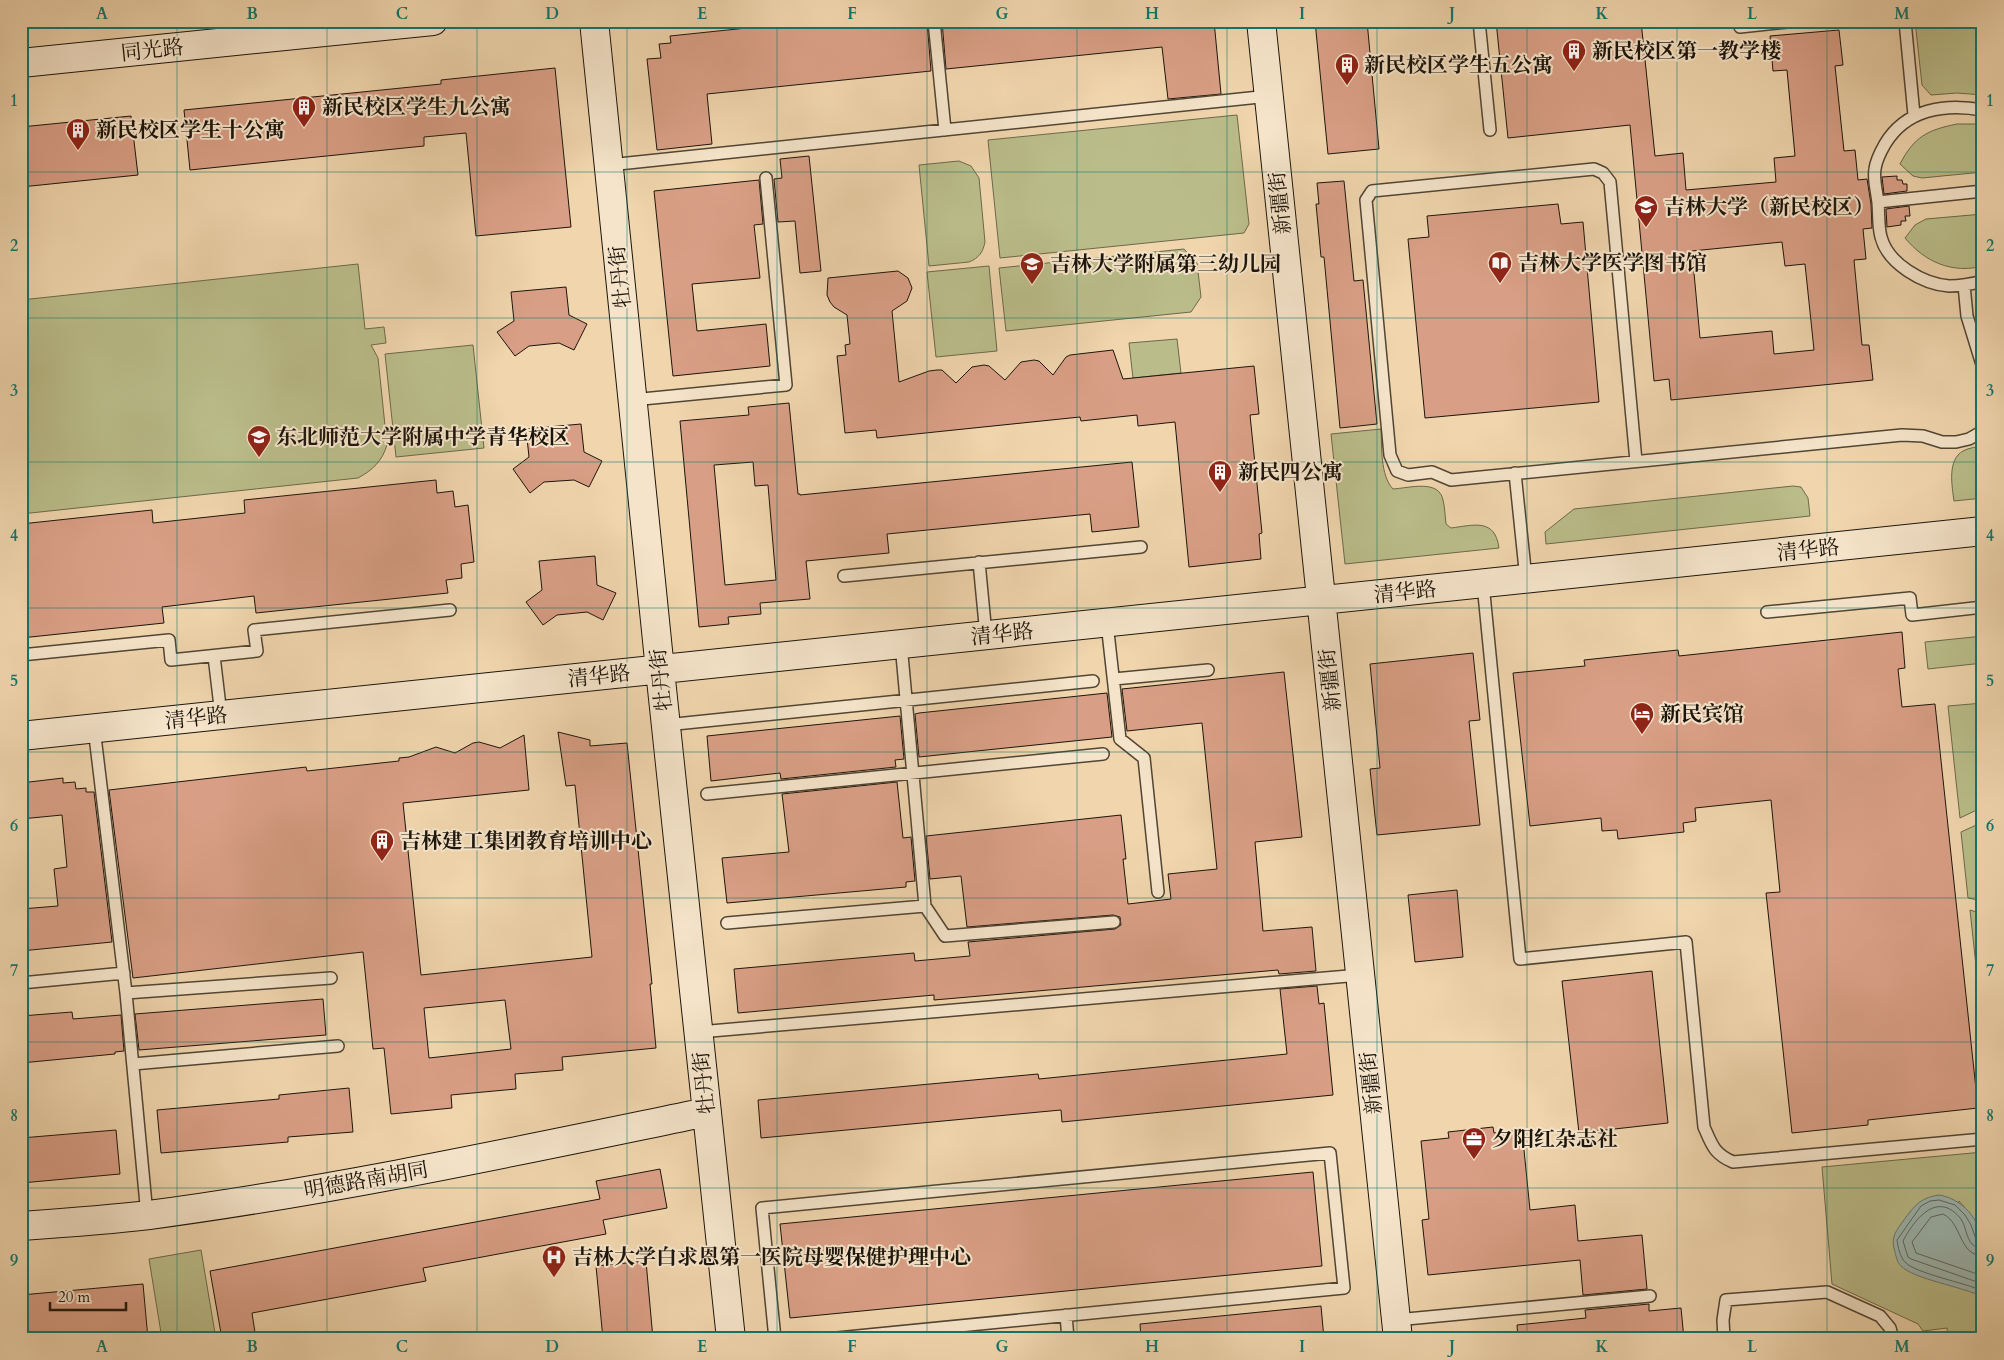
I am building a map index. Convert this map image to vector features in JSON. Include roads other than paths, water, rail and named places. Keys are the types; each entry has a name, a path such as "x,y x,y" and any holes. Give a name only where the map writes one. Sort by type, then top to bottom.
{"street":[{"name":"同光路","path":"21,63 431,21"},
{"name":"牡丹街","path":"594,21 731,1339"},
{"name":"新疆街","path":"1261,21 1397,1330"},
{"name":"清华路","path":"21,736 1983,531"},
{"name":"明德路南胡同","path":"21,1226 147,1215 270,1197 416,1172 707,1112"}],"lane":[{"path":"934,21 945,130"},
{"path":"1479,21 1490,130"},
{"path":"1740,27 1797,21"},
{"path":"1904,21 1914,115"},
{"path":"609,165 1269,96"},
{"path":"1983,110 1951,108 1914,115 1904,121 1890,136 1880,153 1874,169 1881,238 1892,258 1908,272 1947,286 1983,281"},
{"path":"1636,462 1610,182 1604,173 1594,168 1372,190 1366,200 1390,455 1398,471 1408,475 1432,472 1451,480 1515,473 1636,462 1902,435 1923,436 1942,442 1956,442 1969,439 1983,431"},
{"path":"632,400 786,384 766,178"},
{"path":"1878,202 1983,191"},
{"path":"1964,285 1967,316 1983,368"},
{"path":"1515,473 1526,579"},
{"path":"844,576 1141,546"},
{"path":"979,562 986,635"},
{"path":"1482,584 1520,959 1686,942 1704,1127 1711,1144 1721,1157 1727,1160 1734,1162 1751,1161 1983,1138"},
{"path":"1767,612 1910,598 1912,615 1983,608"},
{"path":"21,655 169,640 171,660 214,656 256,651 254,630 450,610"},
{"path":"1107,623 1120,739 1144,758 1158,892"},
{"path":"900,644 925,906 946,936 1114,922"},
{"path":"214,656 220,715"},
{"path":"1114,679 1208,670"},
{"path":"666,725 1093,681"},
{"path":"94,728 124,973 147,1215"},
{"path":"707,794 1103,754"},
{"path":"727,923 925,906"},
{"path":"21,983 124,973"},
{"path":"699,1032 1360,975"},
{"path":"126,993 331,978"},
{"path":"133,1064 338,1046"},
{"path":"775,1339 762,1208 1330,1152 1344,1288 827,1339"},
{"path":"1724,1339 1723,1320 1726,1300 1826,1292 1880,1316 1890,1328 1893,1339"},
{"path":"1397,1330 1650,1296"},
{"path":"1066,1315 1068,1339"}],"water":[{"path":"1939,1195 1948,1197 1962,1206 1974,1218 1978,1226 1984,1249 1983,1297 1916,1275 1907,1271 1898,1261 1893,1240 1895,1234 1909,1213 1921,1201"}],"place":[{"name":"新民校区第一教学楼","path":"1574,72"},
{"name":"新民校区学生五公寓","path":"1347,86"},
{"name":"新民校区学生九公寓","path":"304,128"},
{"name":"新民校区学生十公寓","path":"78,151"},
{"name":"吉林大学（新民校区）","path":"1646,228"},
{"name":"吉林大学医学图书馆","path":"1500,284"},
{"name":"吉林大学附属第三幼儿园","path":"1032,285"},
{"name":"东北师范大学附属中学青华校区","path":"259,458"},
{"name":"新民四公寓","path":"1220,493"},
{"name":"新民宾馆","path":"1642,735"},
{"name":"吉林建工集团教育培训中心","path":"382,862"},
{"name":"夕阳红杂志社","path":"1474,1160"},
{"name":"吉林大学白求恩第一医院母婴保健护理中心","path":"554,1278"}]}
